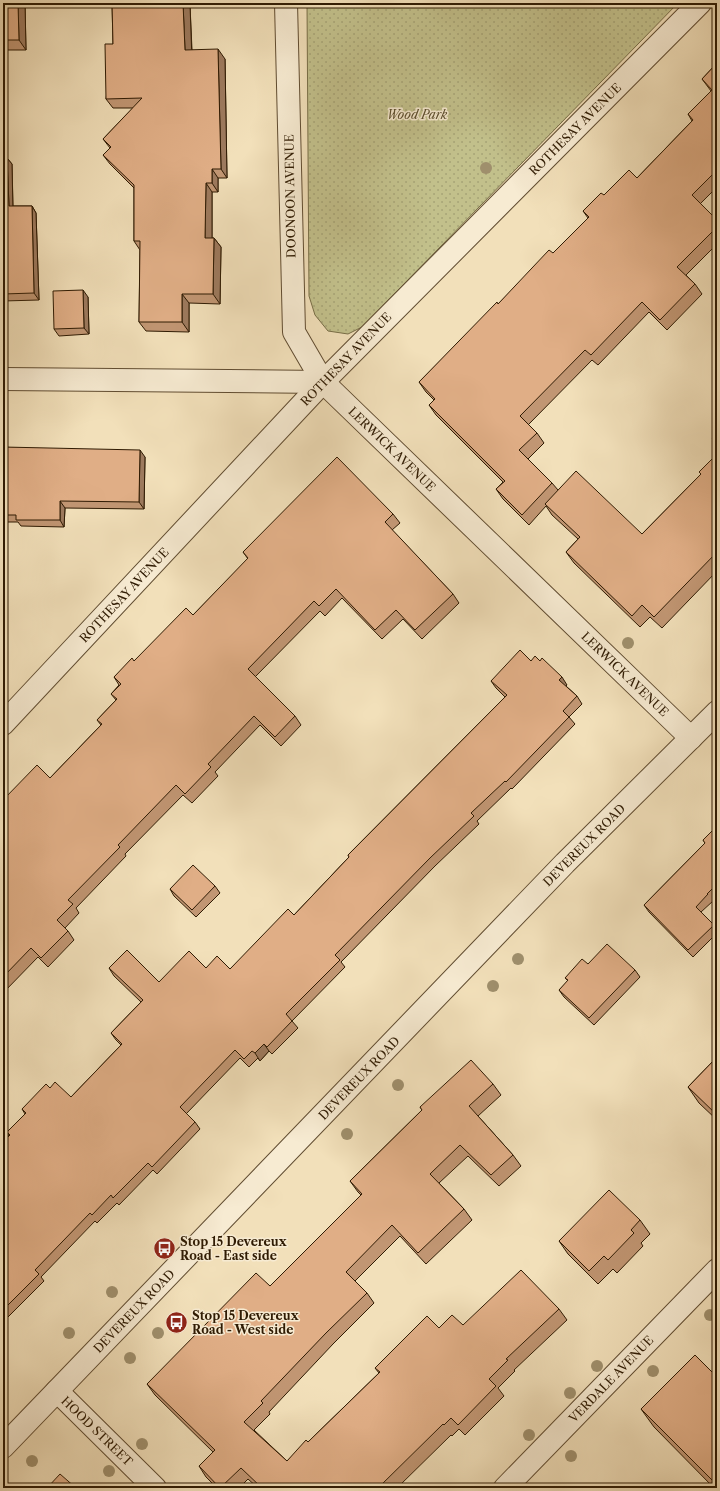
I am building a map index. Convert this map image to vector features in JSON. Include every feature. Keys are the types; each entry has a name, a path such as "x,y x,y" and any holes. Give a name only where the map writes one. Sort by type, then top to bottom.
{"street":[{"name":"DOONOON AVENUE","path":"286,3 294,332 322,382"},
{"name":"ROTHESAY AVENUE","path":"3,724 322,382 700,3"},
{"path":"3,379 322,382"},
{"name":"LERWICK AVENUE","path":"322,382 691,738"},
{"name":"DEVEREUX ROAD","path":"3,1447 566,863 717,712"},
{"name":"VERDALE AVENUE","path":"505,1488 717,1270"},
{"name":"HOOD STREET","path":"57,1392 155,1488"}],"green space":[{"name":"Wood Park","path":"307,3 678,3 362,327 348,334 328,331 315,315 309,296"}],"building":[{"path":"3,3 18,3 19,40 3,40"},
{"path":"112,3 183,3 185,50 218,49 221,169 212,169 212,183 206,183 205,238 214,238 213,294 182,294 182,322 139,322 140,241 134,241 134,185 103,155 111,147 103,139 142,98 106,99 105,44 113,44"},
{"path":"717,63 717,170 692,195 717,220 717,227 677,267 695,284 660,320 642,302 591,355 585,350 520,416 537,433 519,450 552,483 522,515 496,489 505,481 429,405 435,399 419,382 497,302 498,304 549,250 553,253 589,217 583,211 601,193 604,195 629,170 637,178 693,120 688,114 712,90 702,79"},
{"path":"3,158 7,158 9,206 32,206 34,293 3,294"},
{"path":"83,290 84,328 54,329 53,291"},
{"path":"717,433 717,444 712,439"},
{"path":"3,447 140,450 139,502 60,501 60,520 16,520 16,515 3,515"},
{"path":"717,454 717,552 654,617 642,605 632,616 566,552 580,537 545,504 576,471 642,534 701,474 699,472"},
{"path":"337,457 393,514 385,522 453,594 415,630 396,610 375,630 336,589 319,606 314,601 248,669 295,716 275,737 254,716 208,764 211,767 185,794 176,785 118,845 120,847 68,900 73,904 57,920 68,931 41,958 31,948 3,977 3,800 37,765 50,778 102,724 97,720 117,699 111,694 121,684 114,677 132,658 134,661 186,608 193,615 248,558 243,552"},
{"path":"520,650 531,661 535,656 540,661 542,658 562,677 559,680 577,696 563,711 569,717 506,782 505,781 471,813 474,816 430,858 335,955 340,960 286,1014 292,1021 267,1047 264,1044 255,1053 252,1051 244,1059 235,1050 180,1107 195,1122 152,1167 148,1163 113,1198 111,1195 92,1215 90,1213 35,1270 39,1274 3,1310 3,1142 10,1135 7,1132 26,1113 22,1109 46,1084 50,1088 55,1082 71,1097 122,1044 111,1033 143,1000 109,968 127,950 159,982 189,951 206,968 217,956 230,969 288,909 294,915 349,857 348,855 507,695 491,681"},
{"path":"717,826 717,884 696,907 714,925 688,950 644,905 705,843 703,840"},
{"path":"193,865 215,886 192,910 170,889"},
{"path":"607,944 635,970 589,1018 559,990 568,980 565,978 582,959 588,964"},
{"path":"717,1057 717,1115 688,1087"},
{"path":"471,1060 493,1084 469,1106 513,1155 491,1175 460,1145 430,1174 464,1209 418,1253 392,1225 346,1272 367,1293 326,1333 261,1401 263,1403 244,1422 287,1461 306,1440 308,1442 380,1372 375,1368 427,1316 439,1328 452,1315 463,1325 521,1270 559,1309 506,1359 508,1360 489,1379 496,1386 458,1425 451,1418 444,1425 443,1424 378,1488 262,1488 241,1468 220,1488 199,1466 215,1450 147,1384 256,1273 270,1286 362,1194 350,1181 422,1110 420,1107"},
{"path":"609,1190 640,1220 631,1230 634,1233 608,1260 604,1256 589,1271 559,1241"},
{"path":"695,1355 717,1377 717,1485 641,1409"},
{"path":"60,1474 76,1488 47,1488"}],"place":[{"name":"Stop 15 Devereux Road - East side","path":"165,1248"},
{"name":"Stop 15 Devereux Road - West side","path":"176,1322"}]}
